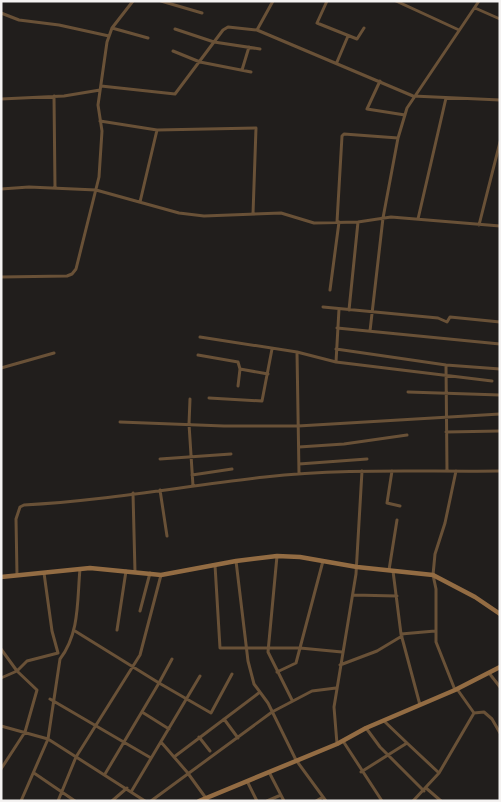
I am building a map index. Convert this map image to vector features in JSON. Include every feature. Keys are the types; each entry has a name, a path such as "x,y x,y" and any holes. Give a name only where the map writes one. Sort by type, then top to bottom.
{"street":[{"path":"1,277 72,274 76,269 87,217 96,190 102,130 98,105 109,36 112,28 133,1"},
{"path":"161,1 202,13"},
{"path":"257,30 273,1"},
{"path":"327,1 316,22 358,39 364,28"},
{"path":"396,1 459,30"},
{"path":"370,331 383,218 398,138 405,116 413,96 479,1"},
{"path":"474,8 500,19"},
{"path":"1,13 19,20 59,25 109,36"},
{"path":"112,28 148,38"},
{"path":"1,99 54,96 100,88 175,94 223,30 228,28 257,30 337,62 413,96 500,100"},
{"path":"175,29 214,42 260,49"},
{"path":"337,62 348,36"},
{"path":"242,70 249,47"},
{"path":"173,50 200,62 251,72"},
{"path":"380,81 374,98 366,107 367,109 405,116"},
{"path":"54,96 55,188"},
{"path":"418,219 446,98"},
{"path":"100,121 156,130 256,128 253,214"},
{"path":"140,202 156,130"},
{"path":"330,290 338,222 342,136 344,134 398,138"},
{"path":"479,224 500,142"},
{"path":"1,189 55,188 96,190 188,214 204,216 281,213 314,223 358,222 383,218 500,226"},
{"path":"349,310 358,222"},
{"path":"323,307 438,318 448,322 450,317 500,322"},
{"path":"336,362 339,309"},
{"path":"338,328 500,344"},
{"path":"200,337 297,352 336,362 492,382"},
{"path":"209,398 261,402 264,399 272,349"},
{"path":"336,349 446,365 500,369"},
{"path":"297,352 299,474"},
{"path":"1,368 54,353"},
{"path":"198,355 238,362 240,369 238,386"},
{"path":"446,365 447,471"},
{"path":"240,369 268,374"},
{"path":"408,392 500,395"},
{"path":"190,399 189,424 193,486"},
{"path":"120,422 298,426 500,414"},
{"path":"446,432 500,431"},
{"path":"298,447 344,444 407,435"},
{"path":"160,460 231,454"},
{"path":"299,464 366,459"},
{"path":"192,475 232,469"},
{"path":"337,744 334,707 357,567 362,471"},
{"path":"17,575 16,519 20,507 299,474 362,471 500,471"},
{"path":"392,471 388,503 400,506"},
{"path":"456,471 445,523 435,554 433,575 436,589 435,631 436,642 456,689 474,713"},
{"path":"160,490 167,536"},
{"path":"133,493 135,572"},
{"path":"397,520 391,570 402,635 420,705"},
{"path":"1,577 80,569 161,575 236,561 277,556 433,575 467,592 500,614"},
{"path":"277,556 268,647 269,657 292,700"},
{"path":"236,561 254,684 272,712 296,760 326,801"},
{"path":"277,672 296,663 322,561"},
{"path":"215,565 220,648 247,646 342,652"},
{"path":"22,801 48,739 51,700 60,659 67,650 74,631 80,569"},
{"path":"118,630 126,571"},
{"path":"1,678 17,671 27,661 58,653 52,631 44,572"},
{"path":"140,611 150,573"},
{"path":"58,801 76,757 121,682 140,655 161,575"},
{"path":"353,595 396,596"},
{"path":"74,631 208,712 213,712 232,674"},
{"path":"340,664 377,651 402,635 435,631"},
{"path":"1,649 17,671 37,690 25,732 1,769"},
{"path":"105,774 172,659"},
{"path":"199,801 337,744 366,728 456,689 500,667"},
{"path":"489,672 500,687"},
{"path":"131,792 200,676"},
{"path":"151,801 272,712 312,691 336,688"},
{"path":"174,756 260,692"},
{"path":"51,700 151,758"},
{"path":"142,712 169,729"},
{"path":"474,713 484,712 492,719 500,733"},
{"path":"413,801 439,773 474,713"},
{"path":"224,719 238,738"},
{"path":"383,720 439,773"},
{"path":"1,726 48,739 145,801"},
{"path":"366,728 388,755 425,790 441,801"},
{"path":"199,737 210,751"},
{"path":"343,741 361,772 382,801"},
{"path":"161,742 188,773 206,799"},
{"path":"361,772 407,743"},
{"path":"269,771 284,801"},
{"path":"34,772 75,801"},
{"path":"247,780 257,801"},
{"path":"112,801 127,788"},
{"path":"267,801 281,795"},
{"path":"316,801 323,797"}]}
